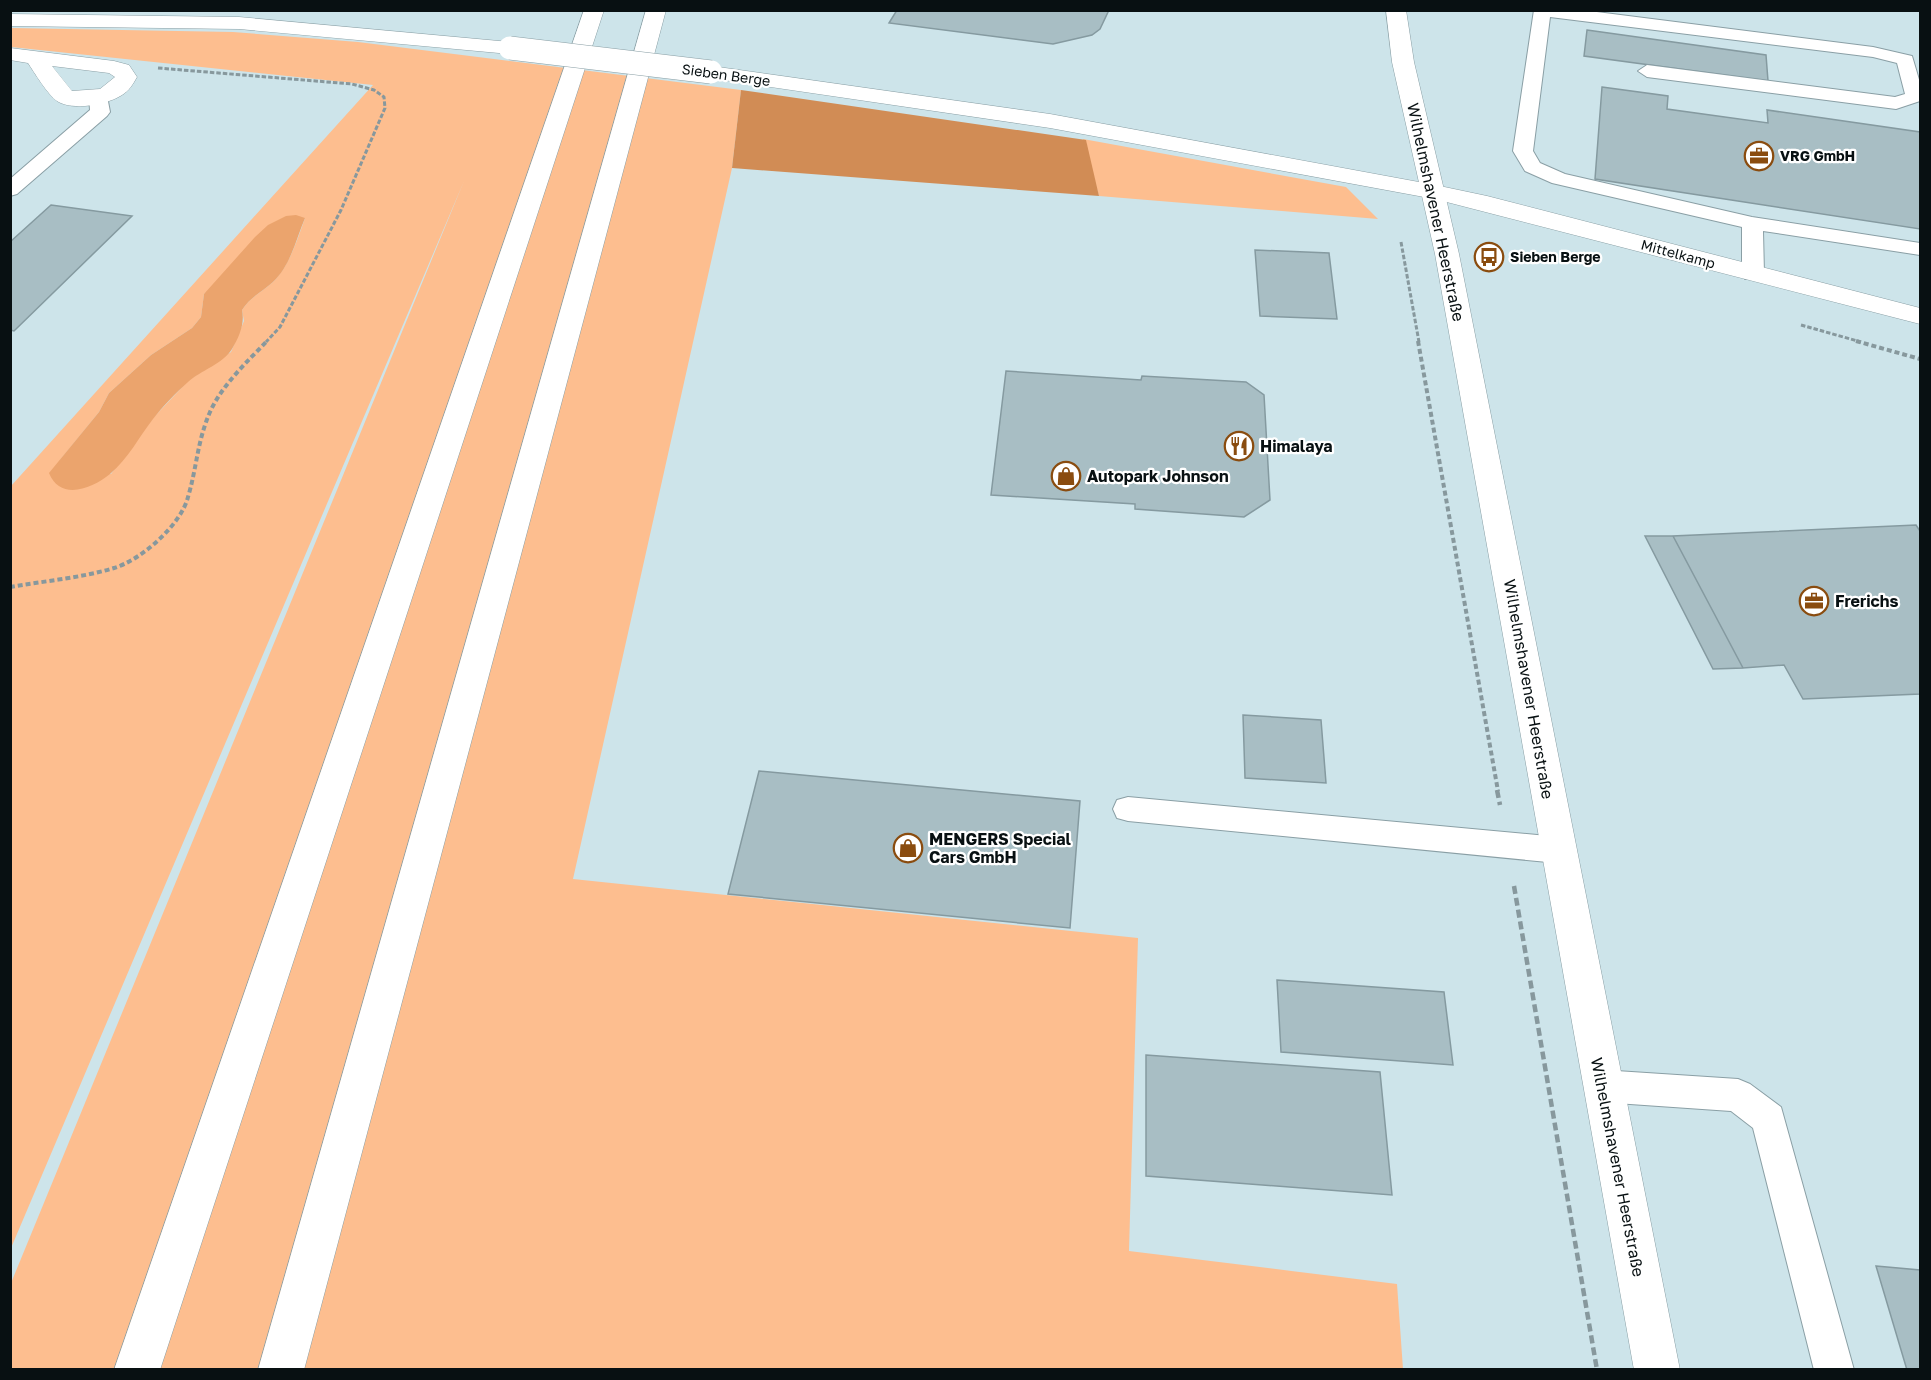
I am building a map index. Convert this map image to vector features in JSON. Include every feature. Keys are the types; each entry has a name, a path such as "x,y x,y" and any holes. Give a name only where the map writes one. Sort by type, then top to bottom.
{"main road":[{"path":"137,1370 594,10"},
{"path":"281,1370 656,10"},
{"name":"Wilhelmshavener Heerstraße","path":"1396,10 1401,55 1435,192 1517,619 1558,850 1657,1370"},
{"name":"Sieben Berge","path":"10,20 239,23 510,48 711,72 1050,121 1435,192"},
{"path":"10,54 114,68 125,73 126,77 120,86 98,96 81,99 64,96 35,58"},
{"name":"Mittelkamp","path":"1435,192 1479,201 1920,316"}],"lane":[{"path":"1647,71 1896,103 1915,97 1905,60 1874,52 1542,10 1523,151 1532,167 1559,179 1752,223 1920,249"},
{"path":"10,190 100,112 98,96"},
{"path":"1752,223 1753,274"},
{"path":"1128,809 1558,850"},
{"path":"1602,1086 1738,1095 1768,1119 1834,1370"}],"path":[{"path":"10,587 114,568 144,553 167,531 188,499 197,447 211,410 232,379 280,327 341,210 385,108 384,97 374,90 352,84 158,68 125,73"},
{"path":"1366,179 1366,201 1385,213 1399,231 1597,1370"}],"shaded area":[{"path":"11,28 233,32 358,42 741,90 732,168 573,879 1138,938 1129,1251 1397,1284 1403,1369 11,1369 11,1283 464,181 11,1248 11,486 373,85 11,47","holes":["305,218 284,268 273,282 242,310 244,321 231,352 189,380 153,418 111,474 60,460 99,412 109,393 151,355 192,328 201,317 204,294"]},
{"path":"741,90 1086,140 1099,196 732,168"},
{"path":"1083,139 1346,187 1378,219 1099,196"},
{"path":"296,215 305,218 289,260 273,282 245,305 242,310 241,330 228,354 193,378 174,395 110,474 86,488 77,490 68,490 54,482 49,473 99,412 109,393 151,355 192,328 201,317 204,294 255,237 268,225 286,216"}],"building":[{"path":"897,10 1109,10 1100,29 1092,35 1053,44 889,23"},
{"path":"1587,30 1766,55 1768,81 1584,56"},
{"name":"VRG GmbH","path":"1602,87 1668,96 1667,109 1768,123 1767,110 1920,132 1920,229 1595,179"},
{"path":"51,205 132,216 14,331 10,330 10,242"},
{"path":"1255,250 1329,253 1337,319 1260,316"},
{"path":"1006,371 1141,380 1142,376 1246,382 1264,395 1270,500 1244,517 1135,509 1135,504 991,495"},
{"name":"Frerichs","path":"1916,525 1920,531 1920,694 1803,699 1784,665 1743,668 1673,536"},
{"path":"1645,536 1673,536 1743,668 1713,669"},
{"path":"1243,715 1321,720 1326,783 1245,778"},
{"name":"MENGERS Special Cars GmbH","path":"759,771 1080,801 1070,928 728,894"},
{"path":"1277,980 1444,992 1453,1065 1281,1052"},
{"path":"1146,1055 1380,1072 1392,1195 1146,1176"},
{"path":"1876,1266 1920,1270 1920,1370 1907,1370"}],"place":[{"name":"VRG GmbH","path":"1759,156"},
{"name":"Sieben Berge","path":"1489,257"},
{"name":"Himalaya","path":"1239,446"},
{"name":"Autopark Johnson","path":"1066,476"},
{"name":"Frerichs","path":"1814,601"},
{"name":"MENGERS Special Cars GmbH","path":"908,848"}]}
